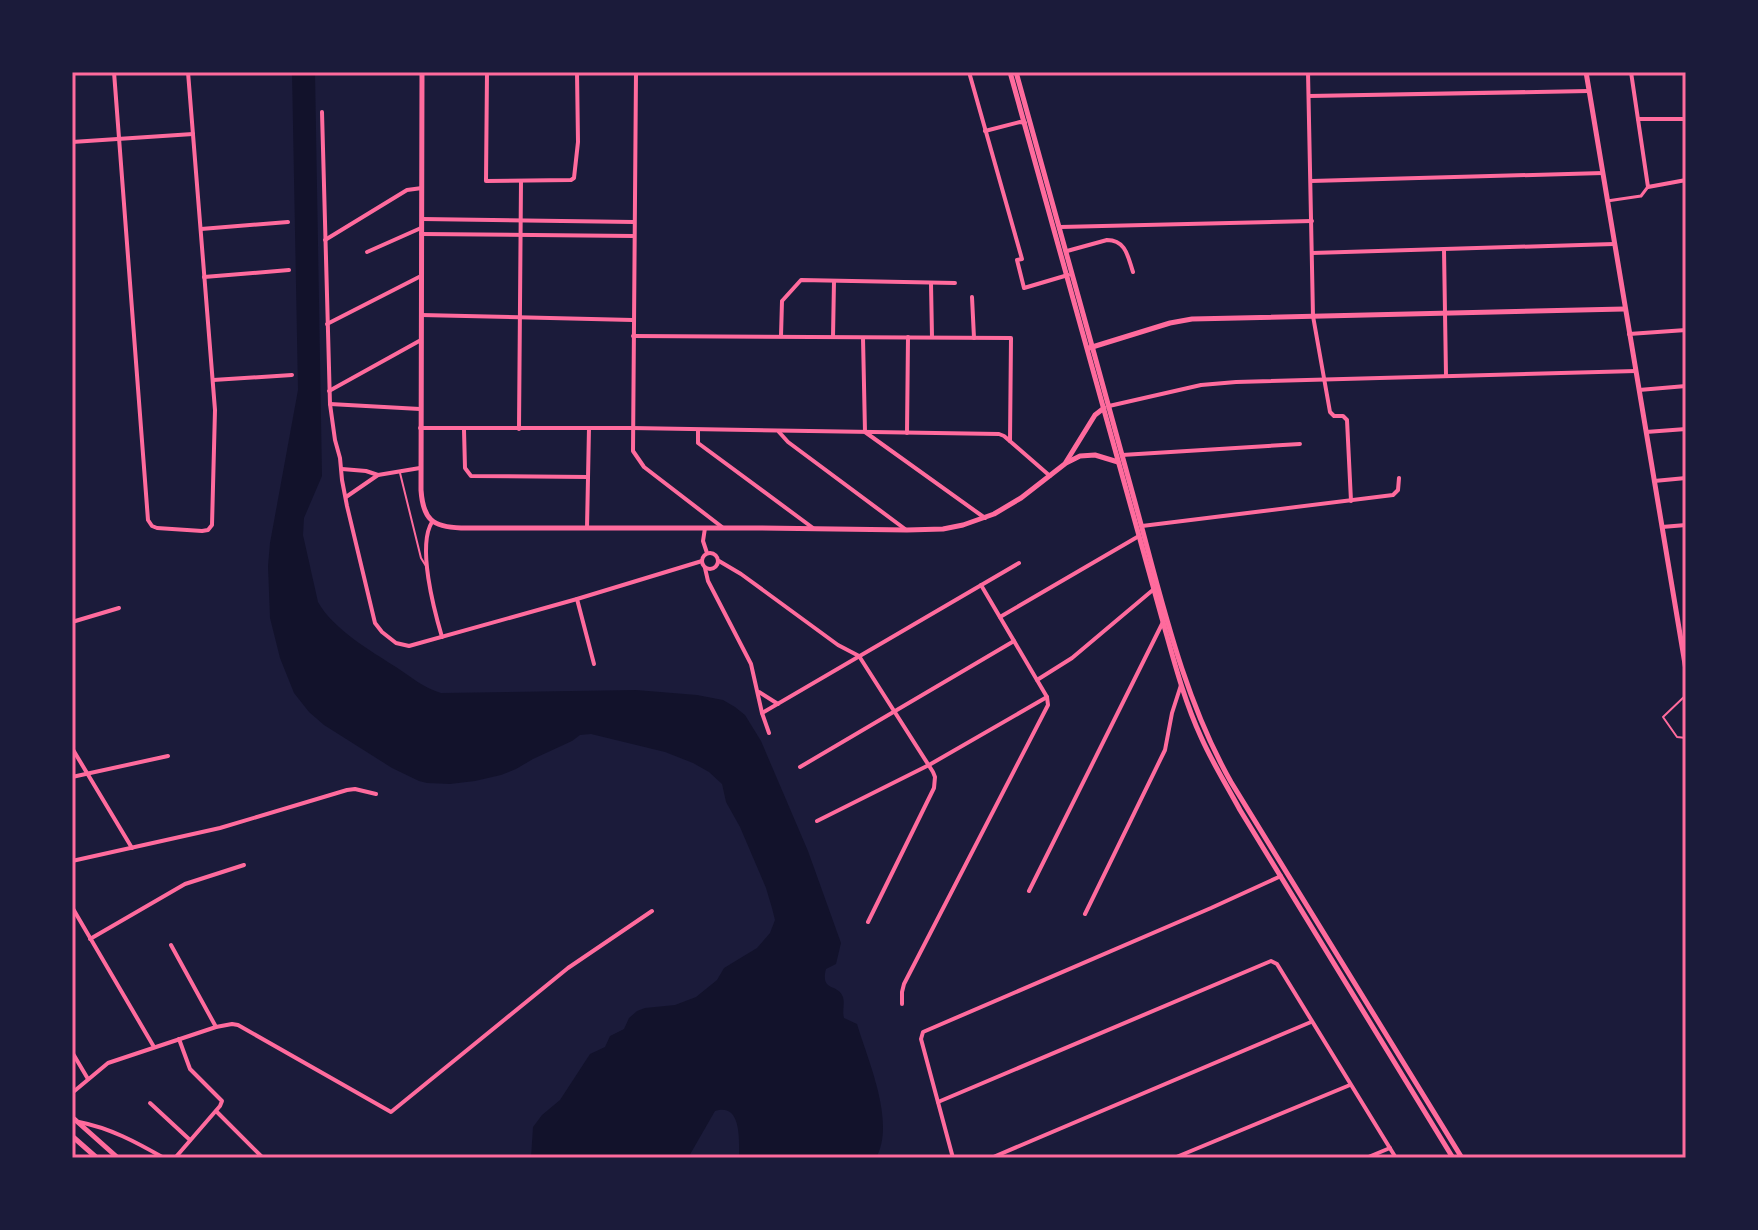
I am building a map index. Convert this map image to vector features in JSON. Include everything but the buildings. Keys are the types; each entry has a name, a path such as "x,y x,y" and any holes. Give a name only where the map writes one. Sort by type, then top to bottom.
{"main road":[{"path":"422,72 420,468 422,503 432,522 461,528 907,530 952,527 985,518 1050,476 1066,463 1095,415 1106,407"},
{"path":"1013,72 1091,348"},
{"path":"1013,72 1067,251 1118,462 1163,622 1181,685 1201,737 1216,768 1453,1158"},
{"path":"1586,72 1686,670"},
{"path":"1091,348 1183,320 1624,309"},
{"path":"1106,407 1186,683 1213,750 1462,1158"},
{"path":"1066,463 1089,455 1118,462"},
{"path":"72,1117 118,1158"},
{"path":"72,1136 97,1158"}],"street":[{"path":"114,72 148,520 157,528 202,531 212,525 215,410 188,72"},
{"path":"487,72 486,181 574,178 578,142 577,72"},
{"path":"636,72 633,451 644,467 723,528"},
{"path":"969,72 1022,259 1017,260 1024,288 1068,275"},
{"path":"1308,72 1313,316 1332,414 1347,420 1351,501"},
{"path":"1631,72 1648,187"},
{"path":"1309,96 1589,91"},
{"path":"322,112 330,404 345,498 375,623 382,632 402,645 415,645 702,561 707,553"},
{"path":"1638,119 1686,119"},
{"path":"985,129 1025,123"},
{"path":"72,142 194,134"},
{"path":"1311,181 1603,173"},
{"path":"1607,201 1641,196 1648,187 1686,180"},
{"path":"519,429 521,181"},
{"path":"325,240 407,190 422,188"},
{"path":"422,219 634,222"},
{"path":"1060,227 1312,221"},
{"path":"201,229 288,222"},
{"path":"367,252 421,231 634,236"},
{"path":"1067,251 1114,240 1126,250 1133,272"},
{"path":"1312,253 1614,244"},
{"path":"1444,250 1446,375"},
{"path":"204,277 289,270"},
{"path":"327,324 421,275"},
{"path":"781,336 782,301 801,280 955,283"},
{"path":"833,337 834,281"},
{"path":"931,283 932,337"},
{"path":"972,297 974,338"},
{"path":"421,315 633,320"},
{"path":"1629,334 1686,330"},
{"path":"633,336 1011,338 1010,441"},
{"path":"863,337 865,432"},
{"path":"907,433 908,337"},
{"path":"329,391 421,340"},
{"path":"1106,407 1219,383 1636,371"},
{"path":"213,380 292,375"},
{"path":"1639,390 1686,386"},
{"path":"330,404 420,409"},
{"path":"420,428 999,434 1050,476"},
{"path":"587,528 589,428"},
{"path":"464,429 465,468 471,476 588,477"},
{"path":"1646,432 1686,429"},
{"path":"698,430 698,443 813,528"},
{"path":"778,431 788,442 907,530"},
{"path":"865,432 985,518"},
{"path":"1122,455 1300,444"},
{"path":"342,469 378,475 420,468"},
{"path":"345,498 378,475"},
{"path":"1142,526 1393,495 1398,490 1399,478"},
{"path":"1654,481 1686,478"},
{"path":"72,481 73,490"},
{"path":"432,522 426,540 428,570 430,593 442,637"},
{"path":"1662,527 1686,525"},
{"path":"705,528 703,541 707,553"},
{"path":"1000,617 1139,536"},
{"path":"707,553 715,554 719,561 838,645 859,656 935,777 934,788 868,922"},
{"path":"702,561 708,581 748,656 769,733"},
{"path":"705,568 714,568 719,561"},
{"path":"762,713 1019,563"},
{"path":"902,1004 904,984 1048,703 981,585"},
{"path":"1037,680 1072,658 1154,589"},
{"path":"577,599 594,664"},
{"path":"72,622 119,608"},
{"path":"1029,891 1163,622"},
{"path":"800,767 1014,641"},
{"path":"1085,914 1165,750 1181,685"},
{"path":"758,690 778,704"},
{"path":"817,821 929,765 1047,697"},
{"path":"72,748 132,848"},
{"path":"72,777 168,756"},
{"path":"72,861 246,821 347,790 376,794"},
{"path":"90,939 185,884 244,865"},
{"path":"953,1158 921,1039 925,1030 1225,903 1281,876"},
{"path":"72,907 154,1047"},
{"path":"72,1093 108,1063 228,1024 238,1025 391,1112 568,968 652,911"},
{"path":"171,945 216,1027"},
{"path":"938,1102 1274,962 1396,1158"},
{"path":"991,1158 1311,1022"},
{"path":"175,1158 222,1101 190,1069 179,1039"},
{"path":"72,1052 88,1079"},
{"path":"1174,1158 1350,1085"},
{"path":"150,1103 190,1140"},
{"path":"216,1111 263,1158"},
{"path":"79,1122 122,1135 164,1158"},
{"path":"1366,1158 1390,1148"}],"lane":[{"path":"400,472 421,558 428,570"},
{"path":"1686,695 1663,717 1677,737 1686,738"}],"shaded area":[{"path":"292,72 315,72 322,476 304,518 303,535 318,602 353,639 418,682 441,693 636,690 723,700 745,715 761,741 808,851 841,943 836,964 826,969 825,981 841,993 844,1018 857,1024 873,1073 883,1127 876,1158 739,1158 737,1125 730,1112 724,1110 715,1111 688,1158 531,1158 533,1127 560,1100 590,1054 605,1047 610,1036 624,1029 637,1011 675,1005 696,997 717,980 724,968 757,948 770,933 775,920 766,888 726,802 722,784 693,763 665,752 591,734 580,735 501,775 450,784 427,783 392,768 324,725 294,693 280,658 270,618 268,566 298,390"}]}
